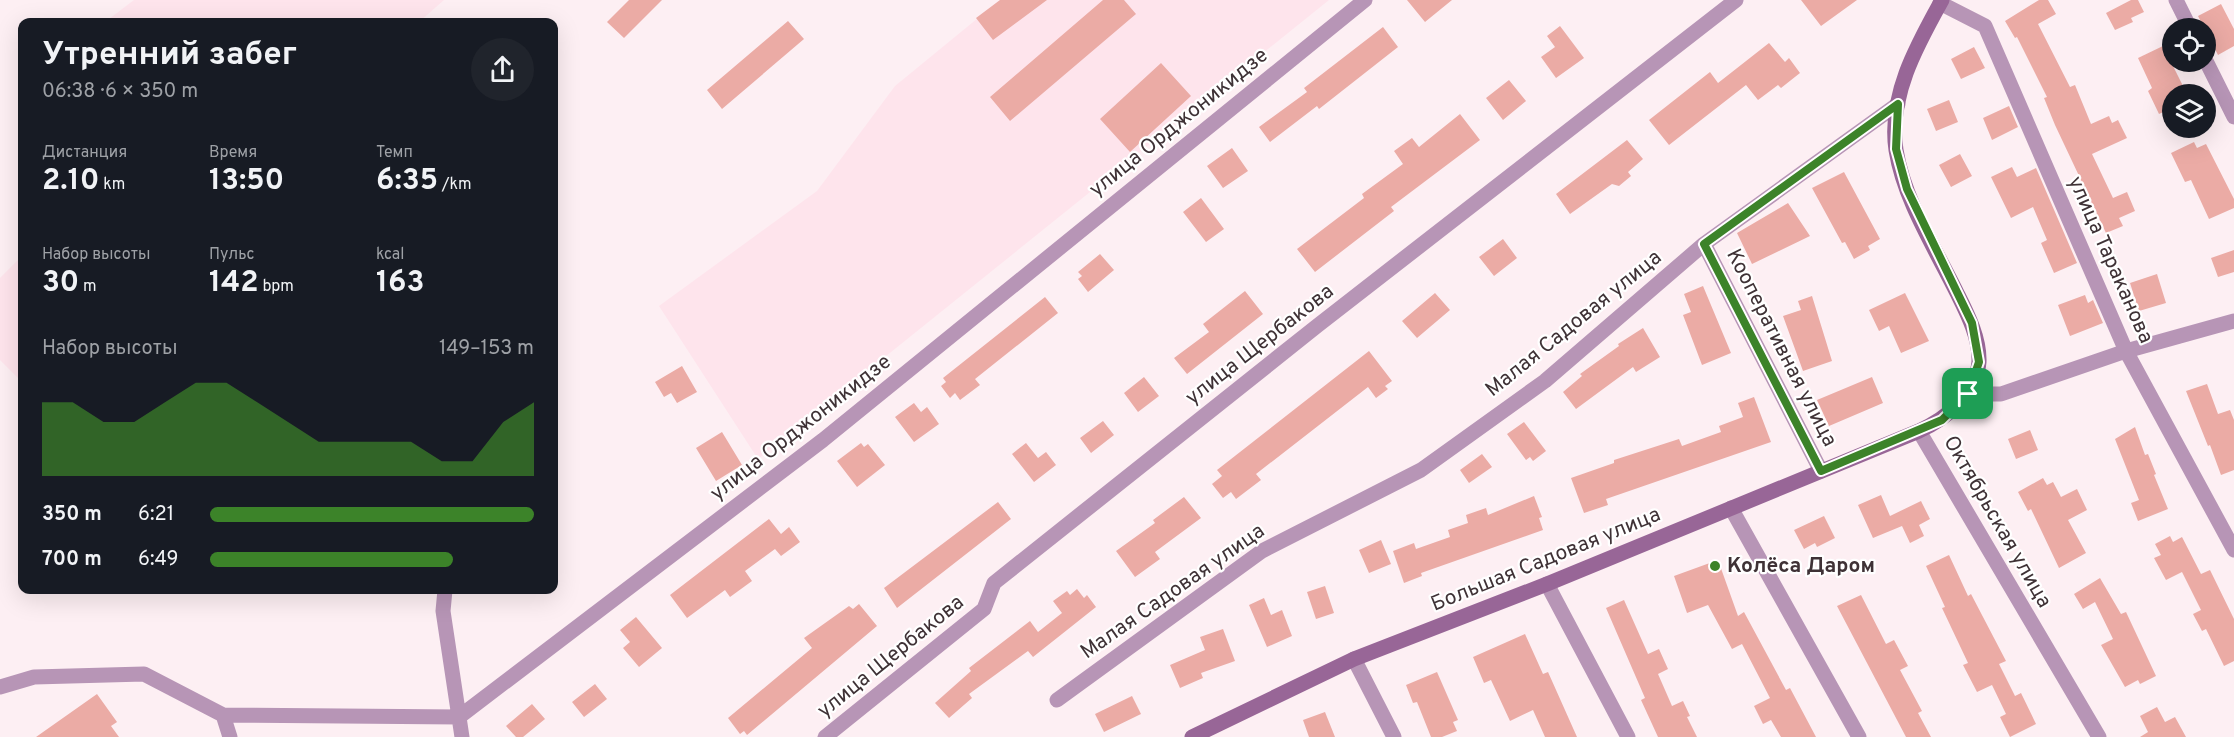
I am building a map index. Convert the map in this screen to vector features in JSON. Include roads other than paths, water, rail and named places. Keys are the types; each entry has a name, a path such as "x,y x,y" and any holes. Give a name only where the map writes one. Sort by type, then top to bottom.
{"main road":[{"name":"Октябрьская улица","path":"1919,431 1942,420 1968,394 1979,362 1972,323 1907,189 1896,149 1898,104 1913,51 1941,2"},
{"name":"Большая Садовая улица","path":"1192,737 1354,659 1547,584 1919,431"}],"street":[{"name":"улица Орджоникидзе","path":"459,717 823,440 1365,0"},
{"name":"улица Щербакова","path":"825,737 984,609 994,583 1317,326 1736,0"},
{"path":"2176,0 2185,18"},
{"name":"улица Тараканова","path":"1941,2 1985,26 2126,351 2234,550"},
{"path":"2212,72 2234,117"},
{"name":"Малая Садовая улица","path":"1058,700 1262,551 1431,463 1545,381 1704,244 1898,104"},
{"name":"Кооперативная улица","path":"1704,244 1821,471"},
{"path":"1968,394 2001,393 2126,351 2234,321"},
{"name":"Октябрьская улица","path":"1919,431 2099,737"},
{"path":"1731,508 1859,737"},
{"path":"1547,584 1628,737"},
{"path":"445,594 443,611 462,737"},
{"path":"1354,659 1394,737"},
{"path":"0,687 34,676 144,674 223,715 459,717"},
{"path":"223,715 230,737"}],"place":[{"name":"Колёса Даром","path":"1715,566"}]}
